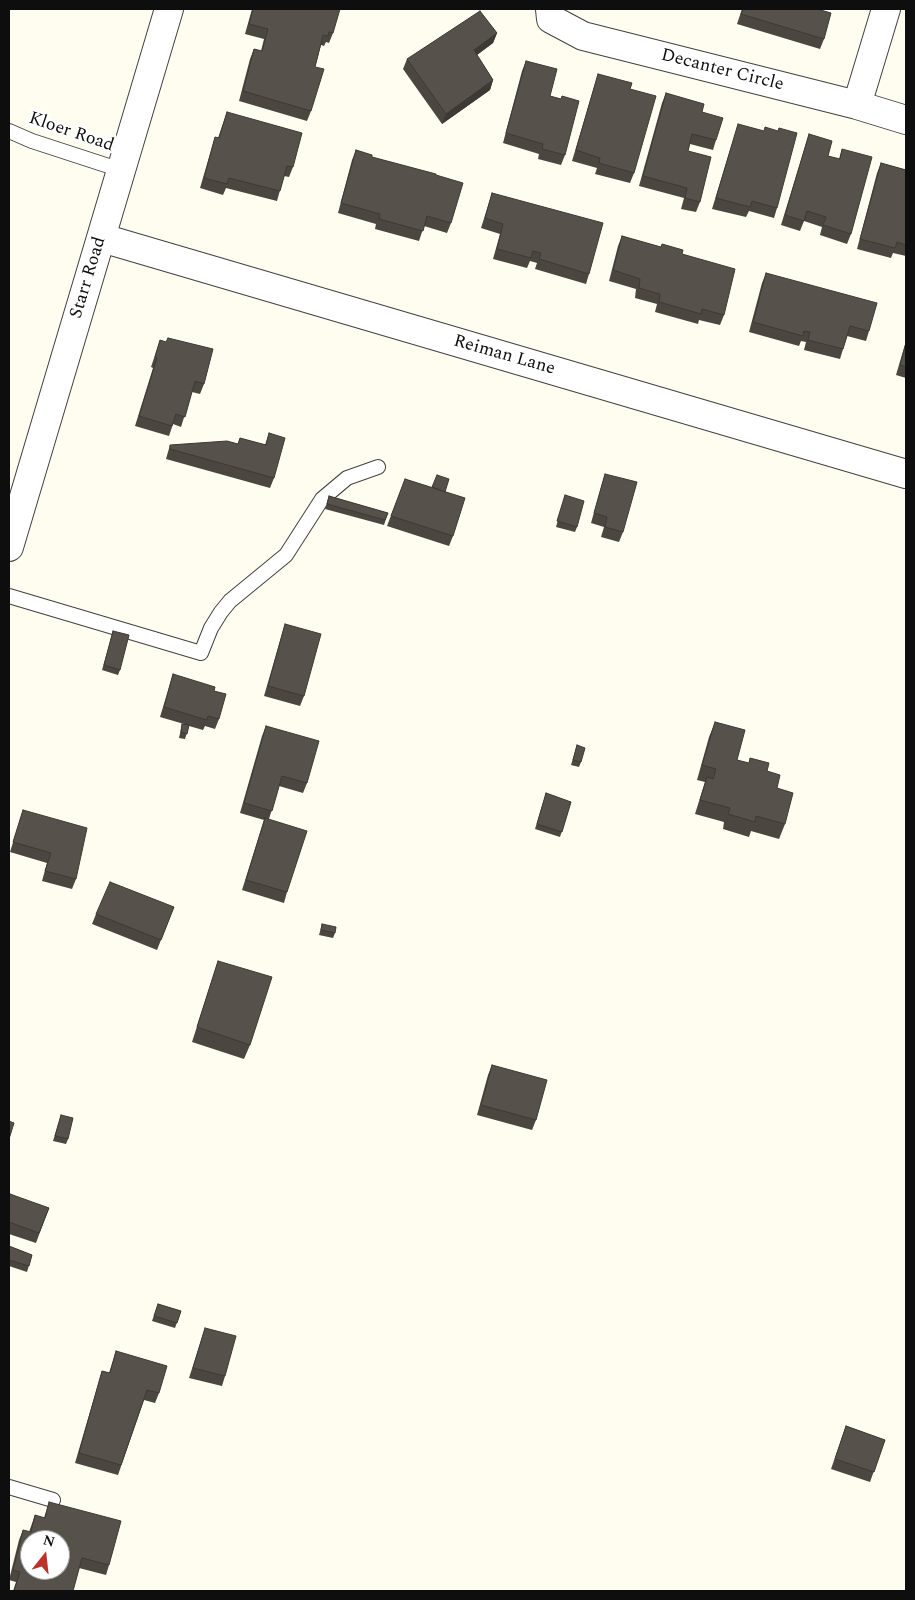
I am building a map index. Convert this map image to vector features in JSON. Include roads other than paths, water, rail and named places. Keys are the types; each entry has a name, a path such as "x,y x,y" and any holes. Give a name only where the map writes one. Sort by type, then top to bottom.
{"street":[{"name":"Starr Road","path":"9,547 169,9"},
{"name":"Decanter Circle","path":"550,9 551,19 583,36 906,120"},
{"path":"857,106 886,9"},
{"name":"Reiman Lane","path":"102,238 906,474"}],"lane":[{"name":"Kloer Road","path":"9,131 32,141 121,170"},
{"path":"9,596 201,653 211,628 221,612 230,601 286,555 322,499 347,478 378,467"},
{"path":"9,1487 52,1500"}]}
